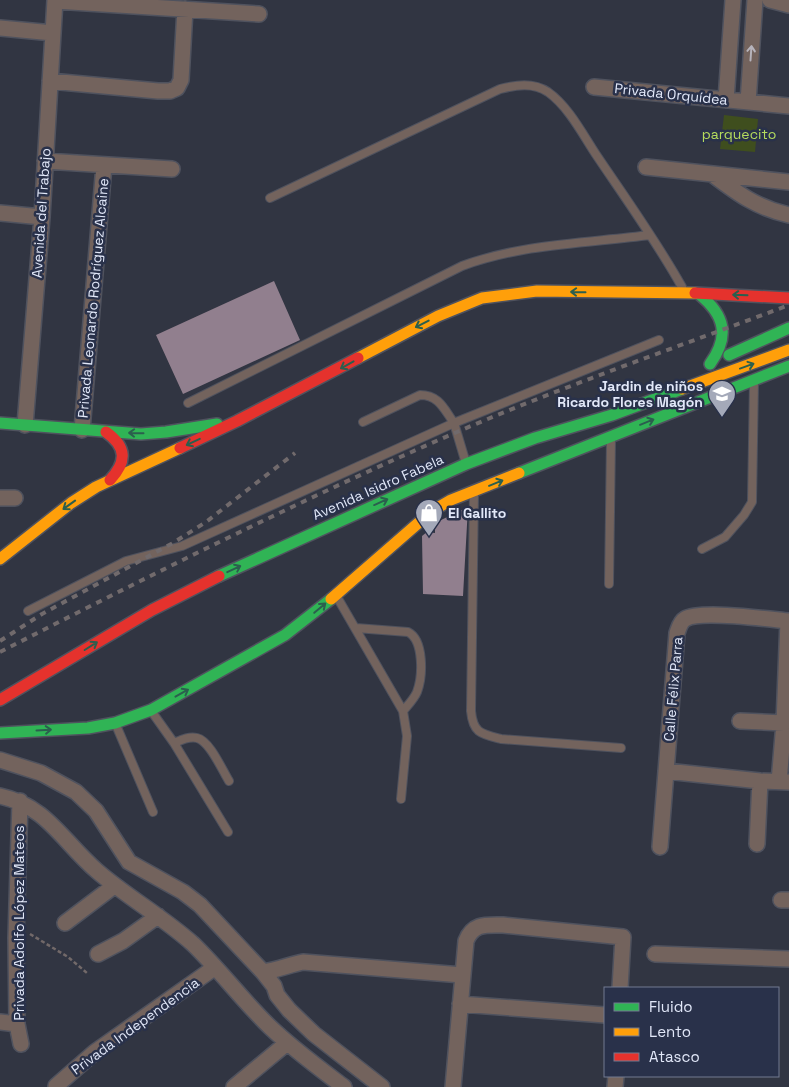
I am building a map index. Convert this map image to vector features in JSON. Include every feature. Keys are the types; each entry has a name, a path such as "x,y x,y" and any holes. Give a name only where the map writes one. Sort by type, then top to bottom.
{"main road":[{"path":"0,559 71,503 110,480 237,421 342,368 438,316 482,298 499,294 537,291 685,293 789,298"},
{"path":"699,294 715,307 723,330 721,349 705,365 789,328"},
{"name":"Avenida Isidro Fabela","path":"0,700 152,610 214,578 466,464 535,438 612,414 789,350"},
{"path":"0,733 88,728 115,724 151,710 285,636 336,595 432,511 451,500 789,366"},
{"path":"535,438 574,419 628,397"},
{"path":"0,423 140,434 237,421"},
{"path":"106,432 120,445 123,458 120,469 110,480"},
{"path":"17,702 49,672"}],"street":[{"path":"726,100 732,0"},
{"path":"748,102 755,0"},
{"path":"770,0 789,5"},
{"path":"55,1 259,14"},
{"name":"Avenida del Trabajo","path":"26,425 42,217 55,1"},
{"path":"50,81 158,91 170,91 177,88 181,80 185,9"},
{"path":"0,28 53,32"},
{"name":"Privada Orquídea","path":"594,87 789,106"},
{"name":"Privada Leonardo Rodríguez Alcaine","path":"45,160 104,165 82,430"},
{"path":"104,165 172,168"},
{"path":"646,167 789,182"},
{"path":"712,174 749,201 763,208 789,215"},
{"path":"0,212 42,217"},
{"name":"Calle Félix Parra","path":"660,847 677,633 683,620 691,616 701,615 788,621"},
{"path":"666,772 784,782 788,621"},
{"path":"740,721 784,722"},
{"path":"0,760 42,773 76,792 96,811 128,862 182,892 200,905 263,972 274,986 277,996 295,1016 314,1034 382,1087"},
{"path":"757,844 760,781"},
{"path":"0,796 20,801 40,813 114,886 158,916 194,946 287,1043 344,1087"},
{"name":"Privada Adolfo López Mateos","path":"20,801 16,926 17,1024 21,1044"},
{"path":"65,923 114,886"},
{"path":"98,954 123,940 158,916"},
{"path":"453,1087 466,941 469,932 477,927 503,925 623,936 620,987"},
{"path":"655,954 789,959"},
{"path":"263,972 303,962 462,975"},
{"name":"Privada Independencia","path":"56,1086 95,1052 214,968"},
{"path":"460,1004 604,1015"},
{"path":"0,1022 17,1024"},
{"path":"234,1087 287,1043"}],"lane":[{"path":"270,198 500,90 517,85 533,86 547,91 567,111 650,234 685,293"},
{"path":"188,403 462,266 499,254 521,250 650,234"},
{"path":"28,610 126,561 182,546 454,423 659,340"},
{"path":"702,549 725,537 744,515 752,502 754,380"},
{"path":"363,422 420,395 436,398 454,423 466,464"},
{"path":"609,584 611,437"},
{"path":"474,492 471,711 476,729 484,734 501,739 621,748"},
{"path":"336,595 403,711 406,736 401,799"},
{"path":"356,628 408,632 413,634 418,642 420,650 420,678 417,691 403,711"},
{"path":"151,710 174,743 228,832"},
{"path":"115,724 153,812"},
{"path":"174,743 191,737 196,737 203,741 208,746 228,781"}],"path":[{"path":"16,926 68,958 87,973"}],"green space":[{"name":"parquecito","path":"724,115 758,119 755,152 720,149"}],"building":[{"path":"274,281 300,340 183,394 156,335"},
{"path":"468,507 463,596 423,594 422,536 427,532 435,533 435,525 439,521"}],"railway":[{"path":"0,652 284,511 457,432 581,382 789,305"},
{"path":"0,641 42,614 173,543 206,522 295,453"}],"traffic: fast":[{"path":"699,294 714,310 722,326 720,344 710,364"},
{"path":"729,355 789,328"},
{"path":"519,473 789,366"},
{"path":"219,576 466,464 535,438 612,415 682,389"},
{"path":"0,423 141,434 217,424"},
{"path":"0,733 88,728 115,723 151,710 285,635 331,599"}],"traffic: slow":[{"path":"358,358 438,316 482,298 537,291 695,293"},
{"path":"682,389 789,350"},
{"path":"0,559 71,503 96,487 180,448"},
{"path":"331,599 432,511 451,500 519,473"}],"traffic: jam":[{"path":"695,293 789,298"},
{"path":"180,448 237,421 358,358"},
{"path":"106,432 118,443 122,455 120,467 110,480"},
{"path":"0,700 152,610 219,576"}],"place":[{"name":"Jardin de niños Ricardo Flores Magón","path":"722,418"},
{"name":"El Gallito","path":"429,537"}]}
